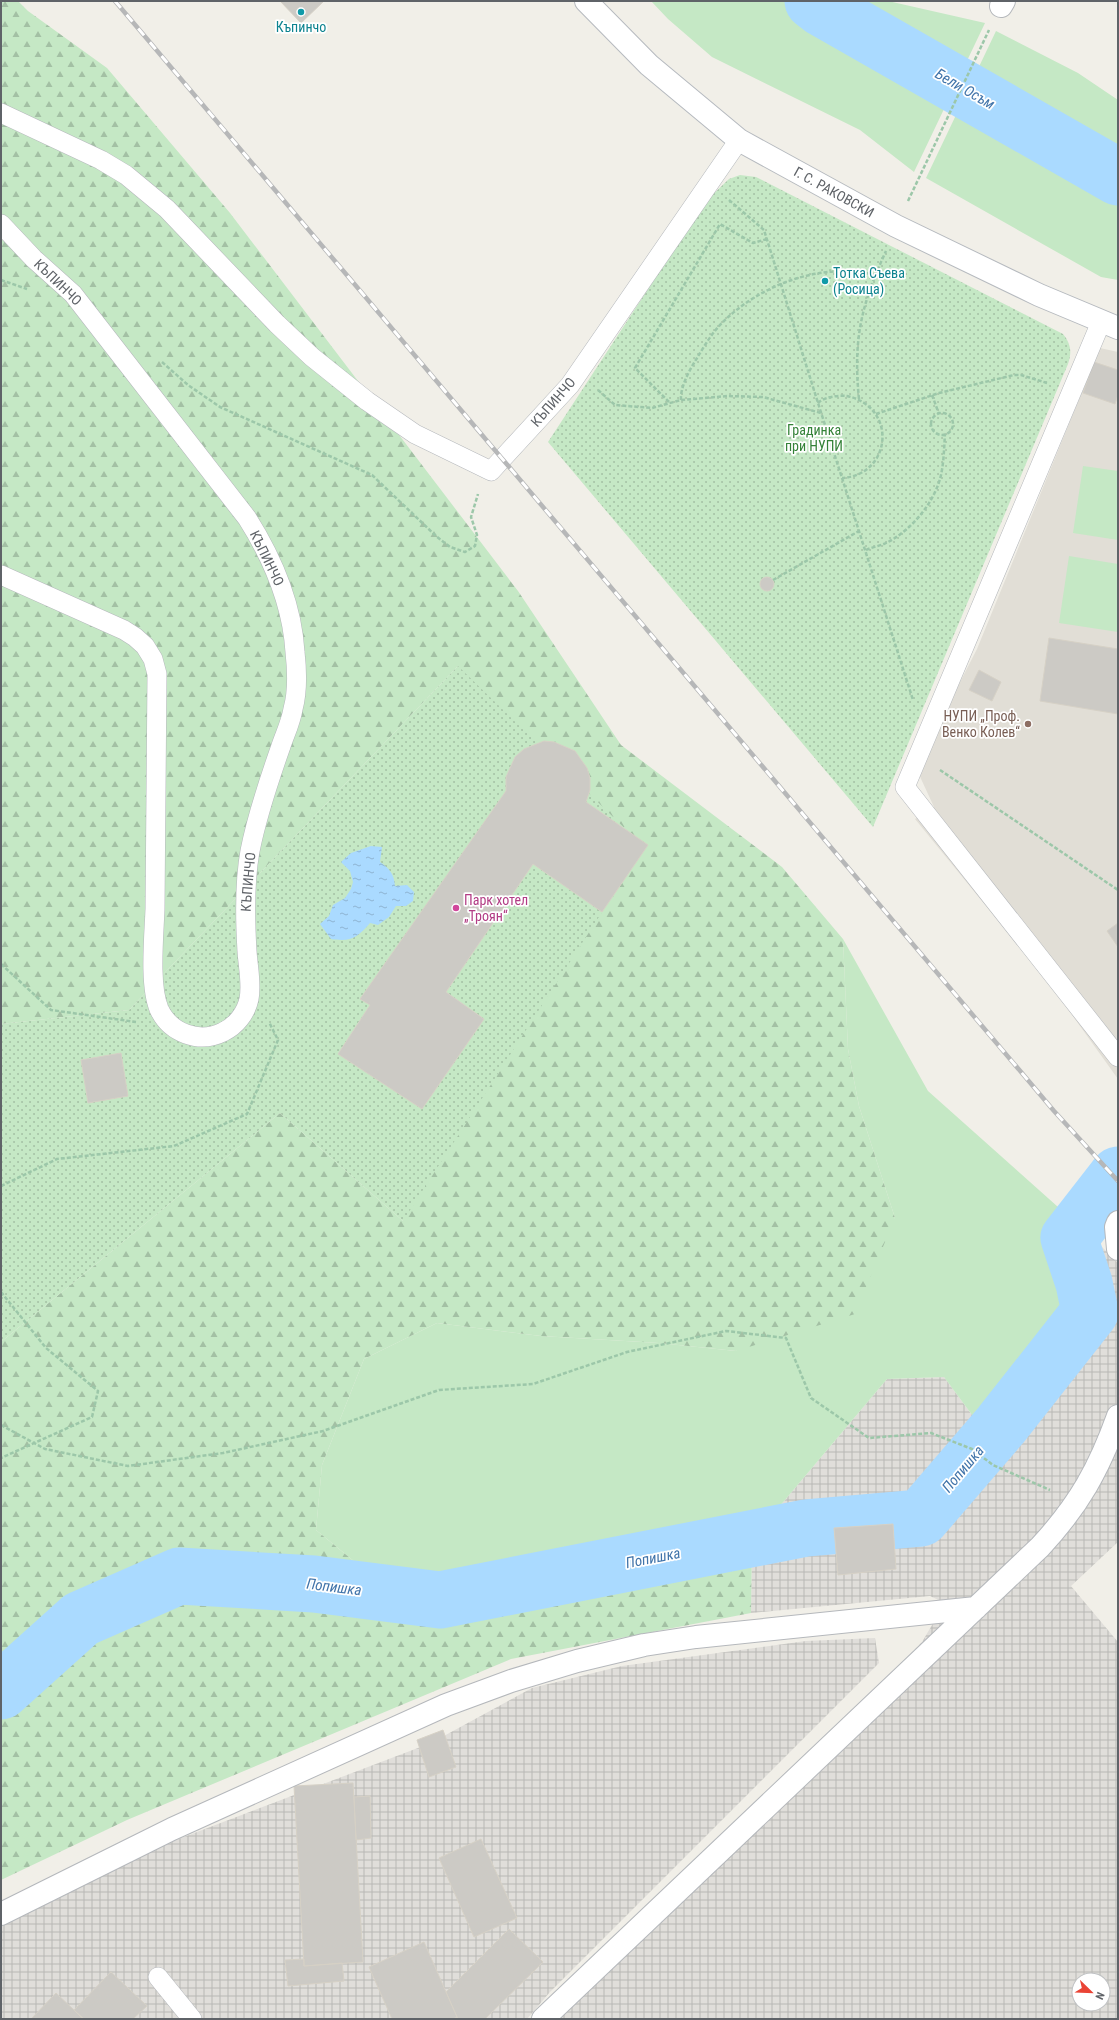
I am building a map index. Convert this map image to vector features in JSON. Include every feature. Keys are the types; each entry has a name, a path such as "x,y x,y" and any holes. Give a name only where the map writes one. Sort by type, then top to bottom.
{"street":[{"name":"Г. С. РАКОВСКИ","path":"586,1 649,65 739,140 896,226 1039,295 1110,325"},
{"path":"1118,1222 1116,1227 1118,1249"},
{"path":"543,2019 1040,1547 1062,1523 1096,1471 1118,1416"},
{"path":"1,1914 172,1828 446,1705 511,1681 577,1661 644,1645 696,1636 976,1608"}],"lane":[{"path":"1,113 101,160 126,175 167,209 277,324 312,357 367,401 415,434 491,471"},
{"name":"КЪПИНЧО","path":"491,471 570,385 739,140"},
{"name":"КЪПИНЧО","path":"1,224 34,259 73,294 247,518 266,549 285,596 292,624 295,652 296,680 294,708 258,814 250,853 246,886 245,920 249,999 244,1012 235,1024 223,1032 209,1037 197,1037 184,1034 173,1027 164,1018 158,1006 154,975 157,674 153,660 145,646 124,630 1,575"},
{"path":"1110,325 1072,391 905,787 1118,1057"},
{"path":"158,1977 192,2019"}],"path":[{"path":"920,175 1002,4"},
{"path":"709,183 764,230 925,738"},
{"path":"669,402 635,368 716,230 720,224 753,243 767,239"},
{"path":"860,399 856,367 859,326 877,270"},
{"path":"681,400 681,394 692,366 706,343 723,322 744,304 766,290 781,284 817,274 842,272 875,275"},
{"path":"159,360 188,385 220,407 372,475 436,536 450,547 465,552 475,546 477,535 471,517 476,497 491,471"},
{"path":"579,372 615,405 652,408 669,402 681,400 728,396 763,396 821,413"},
{"path":"876,414 932,395 1021,374 1072,391"},
{"path":"818,403 820,400 840,395 860,399 876,414 883,430 881,450 870,467 853,477 842,478"},
{"path":"932,395 939,414"},
{"path":"866,550 886,543 906,529 922,513 934,494 941,476 945,434 952,427 953,422 946,413 939,414 932,420 932,426 939,434 945,434"},
{"path":"773,580 859,531"},
{"path":"918,755 1118,890"},
{"path":"1,964 51,1010 173,1027"},
{"path":"1,1186 57,1159 174,1146 247,1114 278,1040 249,984"},
{"path":"1,1292 46,1348 98,1391 92,1417 1,1458"},
{"path":"1,1425 45,1449 128,1466 224,1452 323,1431 439,1390 533,1384 627,1352 726,1331 786,1338 811,1398 869,1438 931,1433 972,1449 993,1465 1077,1502"}],"shaded area":[{"name":"НУПИ „Проф. Венко Колев“","path":"1100,348 1118,352 1118,1079 1052,987 915,819 934,807 916,768 977,649"},
{"path":"1095,1240 1118,1263 1118,1542 1071,1586 1118,1642 1118,2019 560,2019 922,1642 945,1603 930,1596 751,1613 752,1539 887,1379 944,1377 981,1427 1066,1330 1080,1273"},
{"path":"875,1638 879,1663 550,1992 527,2019 1,2019 1,1923 176,1840 431,1743 532,1688 622,1666 806,1641"}],"green space":[{"path":"1,1 18,1 28,11 107,68 230,213 518,591 621,745 782,867 843,939 848,1049 859,1106 895,1218 855,1314 736,1351 659,1343 541,1336 437,1323 364,1359 322,1465 316,1530 361,1567 403,1587 752,1539 751,1613 511,1659 127,1820 1,1880 1,1342 280,1113 403,1221 458,666 129,1010 1,1024"},
{"path":"651,1 888,1 985,23 914,172 860,130 712,57 668,19"},
{"path":"996,31 1078,73 1118,100 1118,280 1101,277 926,178"},
{"name":"Градинка при НУПИ","path":"740,175 756,177 1063,334 1068,341 1070,348 1068,364 873,827 548,442 705,202 729,179"},
{"path":"1083,466 1118,471 1118,540 1073,533"},
{"path":"1069,556 1118,564 1118,632 1059,623"},
{"path":"458,666 644,847 403,1221 280,1113 1,1342 1,1024 129,1010"},
{"path":"843,939 928,1091 1095,1240 1080,1273 1066,1330 981,1427 944,1377 887,1379 752,1539 404,1587 361,1567 316,1530 322,1465 364,1359 437,1323 541,1336 659,1343 736,1351 895,1218 859,1106 848,1049"}],"water":[{"path":"371,846 382,847 380,862 391,872 394,878 395,886 407,885 414,892 413,901 406,906 396,906 389,917 378,925 370,923 353,938 344,940 331,939 320,924 329,916 333,905 345,898 351,889 353,882 350,871 341,862 351,853"}],"building":[{"name":"Къпинчо","path":"280,1 324,1 301,23"},
{"path":"1094,362 1118,370 1118,395 1115,404 1083,393"},
{"path":"767,577 772,579 774,584 772,589 767,591 762,589 760,584 762,579"},
{"path":"1049,638 1118,649 1118,714 1040,701"},
{"path":"979,670 1001,682 992,701 969,690"},
{"path":"544,741 554,742 575,751 587,768 590,778 590,790 586,802 648,845 602,912 533,864 446,992 484,1019 422,1109 338,1054 370,1005 360,999 506,791 506,777 515,757 524,749"},
{"path":"1118,923 1118,947 1107,931"},
{"path":"121,1053 128,1096 88,1103 81,1060"},
{"path":"893,1524 896,1569 838,1575 834,1528"},
{"path":"443,1730 456,1767 429,1777 417,1740"},
{"path":"353,1783 363,1962 304,1966 294,1786"},
{"path":"370,1796 371,1838 356,1840 354,1797"},
{"path":"481,1839 517,1918 474,1937 439,1858"},
{"path":"509,1929 543,1962 485,2019 458,2019 446,1992"},
{"path":"424,1942 457,2017 453,2019 392,2019 369,1967"},
{"path":"304,1959 304,1966 342,1963 344,1981 288,1986 285,1960"},
{"path":"111,1972 147,2006 133,2019 84,2019 74,2010"},
{"path":"56,1993 74,2010 83,2019 31,2019"}],"waterway":[{"name":"Бели Осъм","path":"813,1 822,8 1118,177"},
{"name":"Попишка","path":"1,1691 81,1619 179,1576 314,1584 440,1600 806,1528 921,1518 1001,1425 1090,1312 1084,1283 1069,1238 1118,1175"}],"railway":[{"path":"115,1 1054,1111 1118,1181"}],"place":[{"name":"Къпинчо","path":"301,12"},
{"name":"Тотка Съева (Росица)","path":"825,281"},
{"name":"НУПИ „Проф. Венко Колев“","path":"1028,724"},
{"name":"Парк хотел „Троян“","path":"456,908"}]}
